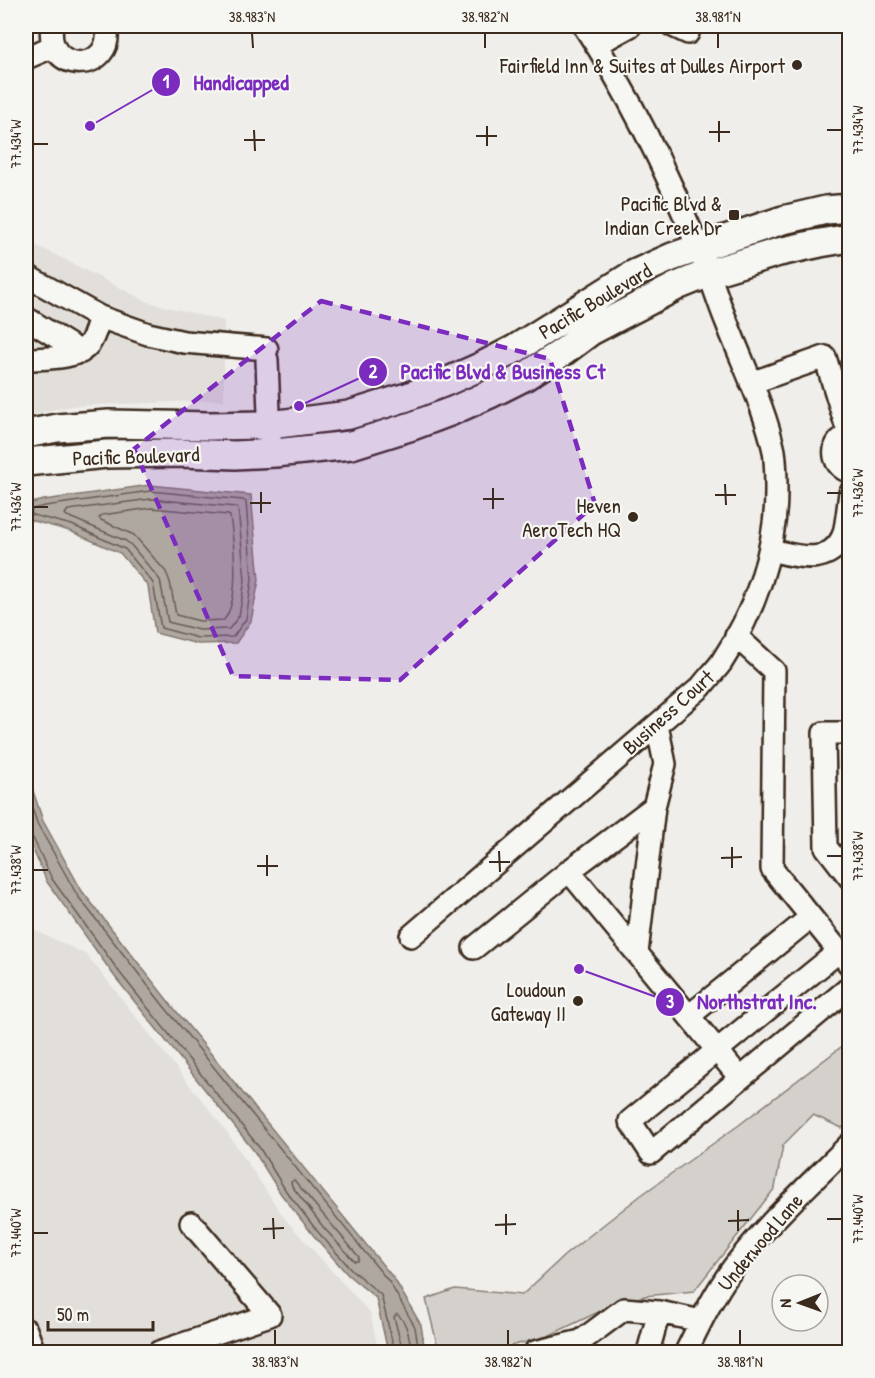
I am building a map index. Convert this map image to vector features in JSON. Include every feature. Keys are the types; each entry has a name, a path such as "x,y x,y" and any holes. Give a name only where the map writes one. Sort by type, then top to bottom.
{"main road":[{"name":"Pacific Boulevard","path":"26,434 57,428 109,424 270,425 349,415 407,397 482,366 515,349 634,274 698,248 783,220 826,210 849,208"},
{"name":"Pacific Boulevard","path":"26,462 107,454 236,455 295,452 351,445 412,426 490,394 563,352 591,331 677,286 709,273 778,252 849,238"}],"street":[{"path":"26,58 53,36 60,56 71,62 76,70 100,54 106,44 108,33 106,26"},
{"name":"Business Court","path":"411,936 700,687 720,664 736,636 753,601 770,550 776,494 774,453 763,412 679,201 617,79 584,26"},
{"path":"597,44 630,26"},
{"path":"26,274 100,317 148,334 184,342 267,354 271,453"},
{"path":"26,358 57,357 81,352 90,343 100,317"},
{"path":"26,318 81,352"},
{"path":"751,383 825,357 849,435 844,436 835,446 835,459 838,466 849,472"},
{"path":"770,550 803,558 826,554 846,535 849,493"},
{"path":"736,636 774,671 772,869 844,958 717,1050 630,1121 651,1153 849,987"},
{"path":"637,953 654,807 665,764 657,725"},
{"path":"849,733 824,733 826,847 849,878"},
{"path":"474,948 569,871 654,807"},
{"path":"569,871 740,1078"},
{"path":"689,1016 811,917"},
{"name":"Underwood Lane","path":"686,1353 701,1321 734,1268 774,1220 849,1144"},
{"path":"159,1353 270,1315 191,1223"},
{"path":"535,1353 581,1341 624,1309 659,1312 701,1321"},
{"path":"648,1353 659,1312"},
{"path":"26,1330 34,1353"}],"highlighted area":[{"path":"321,301 550,359 595,504 400,680 233,676 134,449"}],"shaded area":[{"path":"26,240 148,302 224,321 224,400 71,406 26,416"},
{"path":"26,926 87,955 227,1132 285,1219 370,1313 379,1352 26,1352"},
{"path":"849,1041 849,1121 842,1128 813,1115 783,1145 775,1188 694,1291 645,1296 615,1304 548,1336 488,1352 439,1352 426,1299 455,1289 522,1295 565,1255 640,1196 739,1125"}],"water":[{"path":"150,485 251,495 259,580 251,621 236,643 198,644 155,633 148,586 120,553 70,531 26,519 26,504"},
{"path":"26,770 43,821 82,891 168,1001 395,1280 421,1325 425,1352 388,1352 376,1298 348,1275 314,1236 281,1194 254,1151 115,977 47,882 26,833"}],"place":[{"name":"Fairfield Inn & Suites at Dulles Airport","path":"797,65"},
{"name":"Handicapped","path":"90,126"},
{"name":"Pacific Blvd & Indian Creek Dr","path":"734,215"},
{"name":"Pacific Blvd & Business Ct","path":"299,406"},
{"name":"Heven AeroTech HQ","path":"633,517"},
{"name":"Northstrat Inc.","path":"579,969"},
{"name":"Loudoun Gateway II","path":"578,1001"}]}
